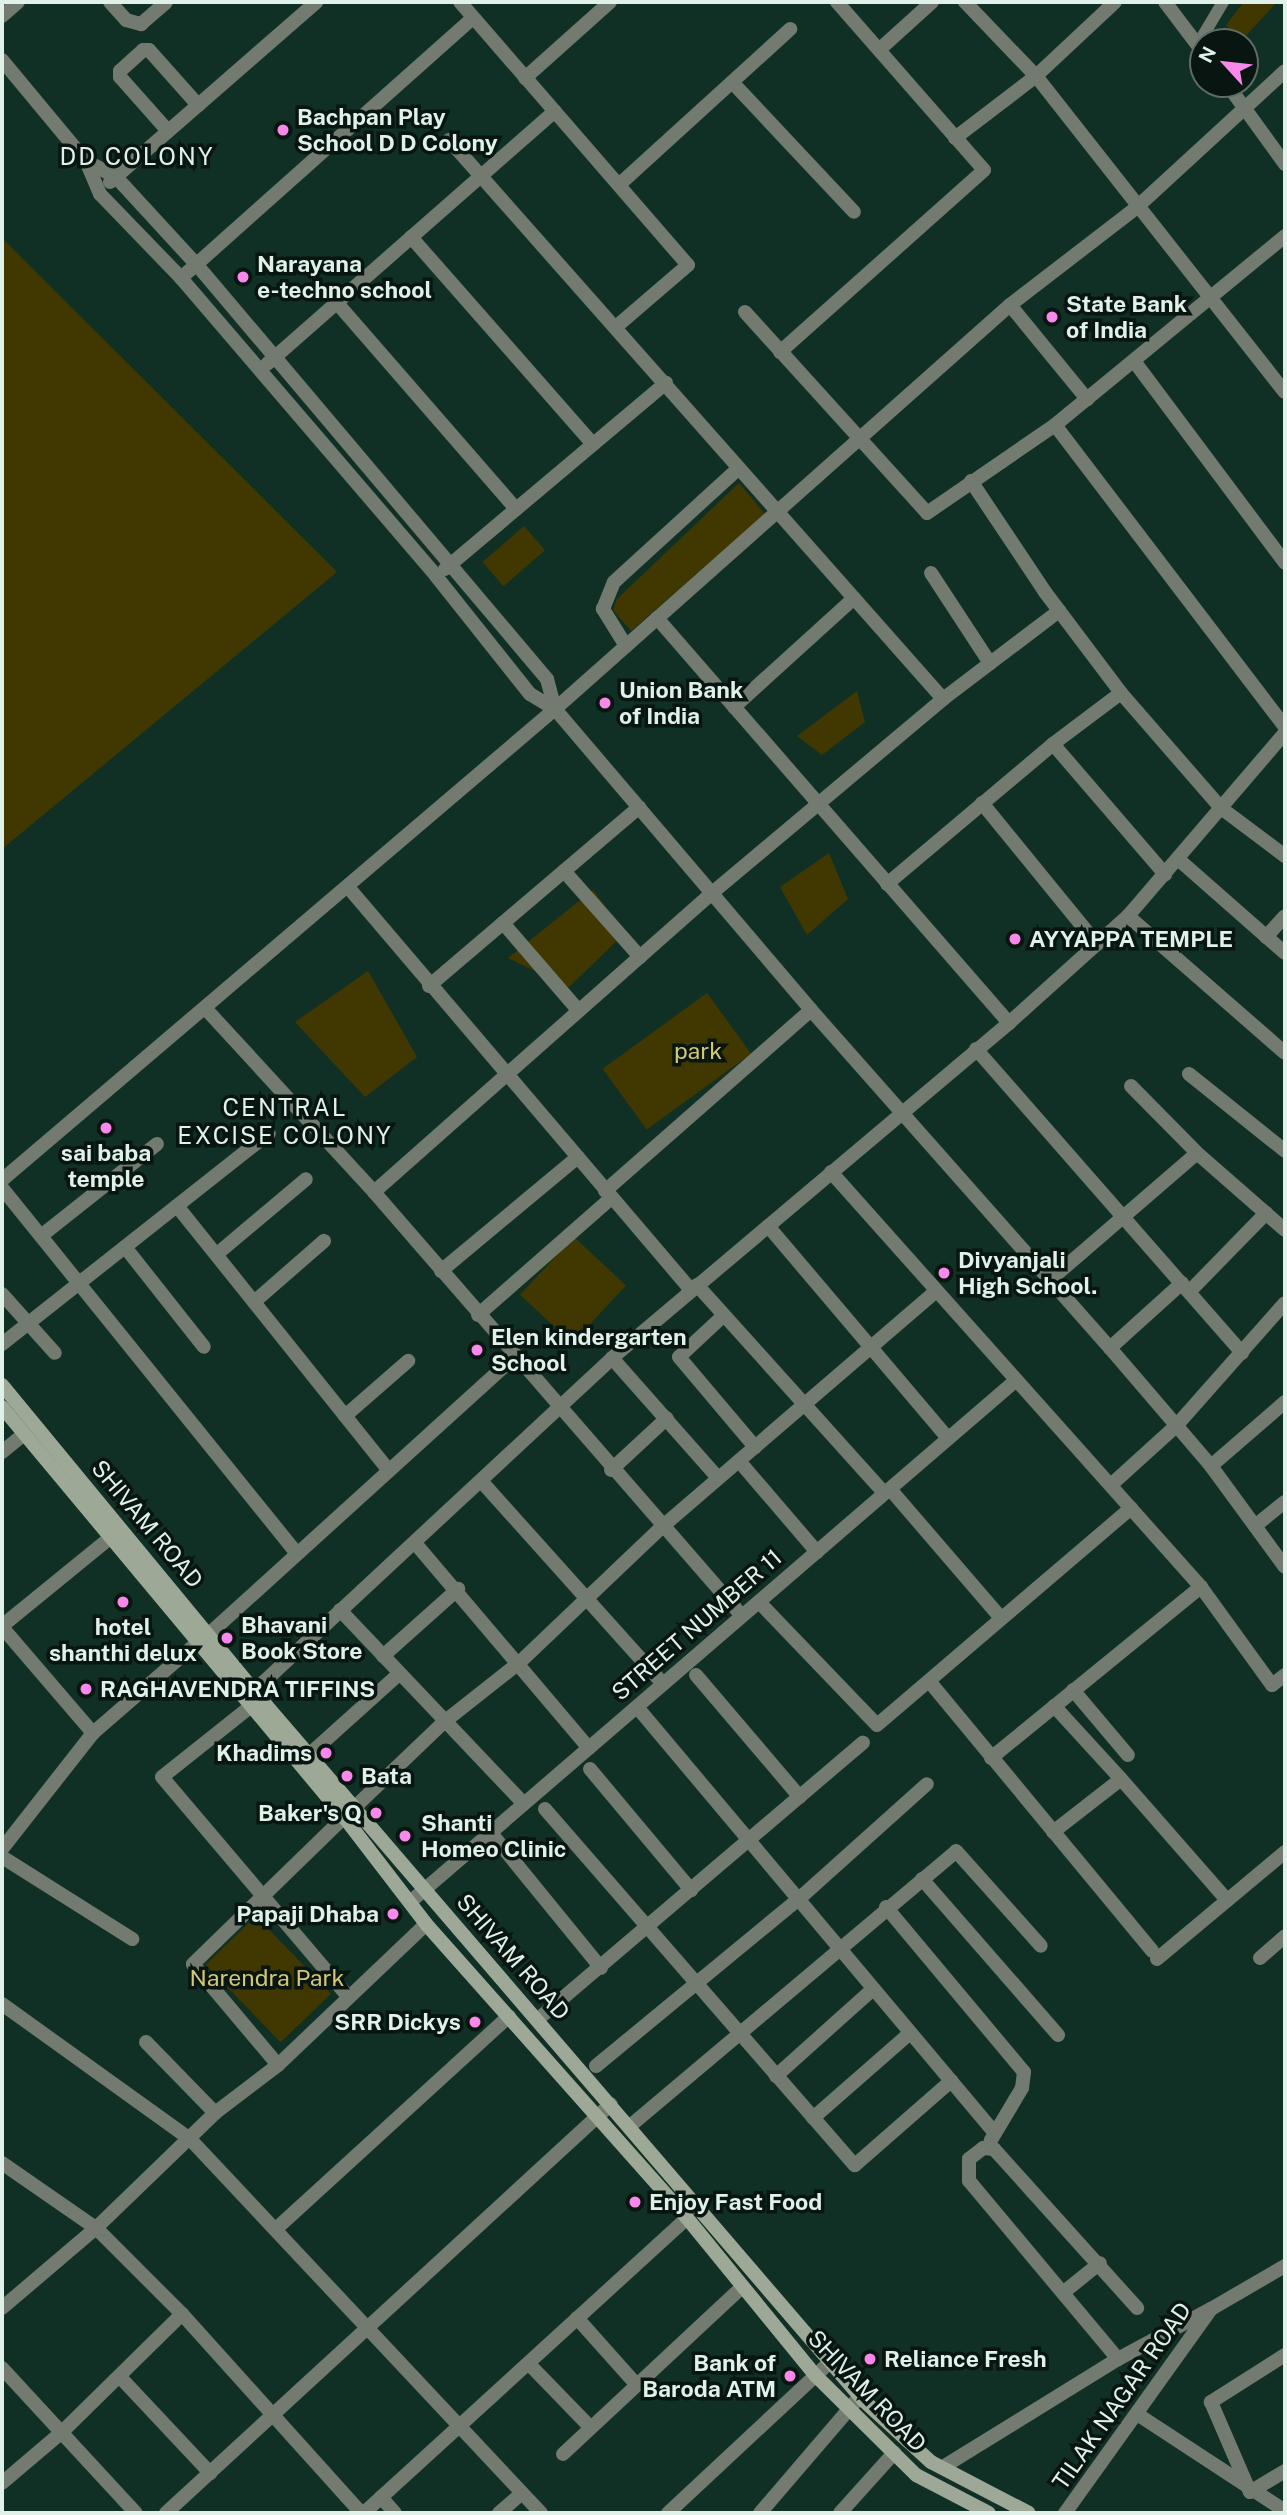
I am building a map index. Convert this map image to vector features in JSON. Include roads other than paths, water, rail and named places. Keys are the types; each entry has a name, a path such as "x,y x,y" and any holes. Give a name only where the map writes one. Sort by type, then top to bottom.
{"main road":[{"name":"SHIVAM ROAD","path":"2,1385 203,1638"},
{"name":"SHIVAM ROAD","path":"2,1407 111,1537 310,1754 426,1924 687,2218 816,2375 916,2475 989,2513"},
{"name":"SHIVAM ROAD","path":"218,1655 250,1707 425,1889 860,2397 943,2467 1029,2513"}],"street":[{"path":"2,16 18,2"},
{"path":"110,2 126,20 141,23 166,2"},
{"path":"100,194 316,2"},
{"path":"460,2 621,184 688,265 617,326"},
{"path":"780,352 984,170 837,2"},
{"path":"880,49 932,2"},
{"path":"965,2 1036,76 1136,208 1285,392"},
{"path":"955,138 1036,76 1115,2"},
{"path":"1165,2 1189,34"},
{"path":"1210,28 1223,2"},
{"path":"525,78 605,3"},
{"path":"181,278 473,18"},
{"path":"621,184 790,29"},
{"path":"169,131 120,77 120,71 143,50 149,50 198,105"},
{"path":"2,60 86,161 100,194 181,278 436,576 530,694 555,709 811,1010 1110,1348 1211,1466 1285,1566"},
{"path":"2,1180 555,709 1010,305 1136,208 1246,110 1285,71"},
{"path":"732,82 855,212"},
{"path":"1237,98 1285,164"},
{"path":"259,371 555,111"},
{"path":"449,140 617,326 943,699"},
{"path":"86,161 116,177 197,265 548,679 555,709"},
{"path":"745,312 928,513 1055,425 1285,236"},
{"path":"411,237 593,444"},
{"path":"337,303 516,509"},
{"path":"1010,305 1087,398"},
{"path":"1134,361 1285,563"},
{"path":"436,576 666,383"},
{"path":"254,1690 482,1482 612,1358 1009,1023 1128,916 1284,737 1055,425"},
{"path":"626,646 603,609 614,582 740,468"},
{"path":"971,481 1059,611 1121,693 1221,808 1285,856"},
{"path":"931,573 990,663"},
{"path":"734,707 854,598"},
{"path":"373,1192 712,893 943,699 1059,611"},
{"path":"657,618 1009,1023"},
{"path":"887,884 1053,744 1121,693"},
{"path":"1053,744 1165,874"},
{"path":"982,803 1097,944"},
{"path":"429,986 639,807"},
{"path":"1178,859 1285,953"},
{"path":"564,871 640,957"},
{"path":"348,887 429,986 608,1194 887,1491 1000,1617"},
{"path":"1128,916 1285,1053"},
{"path":"1266,937 1285,916"},
{"path":"503,923 579,1011"},
{"path":"205,1008 373,1192 611,1470 742,1616"},
{"path":"478,1315 811,1010"},
{"path":"976,1049 1242,1353"},
{"path":"1189,1074 1285,1151"},
{"path":"1131,1086 1197,1153 1285,1230"},
{"path":"2,1344 269,1133"},
{"path":"41,1236 157,1144"},
{"path":"1050,1280 1197,1153"},
{"path":"441,1271 578,1157"},
{"path":"831,1172 1014,1382 1112,1484 1200,1587 1272,1685 1285,1675"},
{"path":"217,1254 306,1179"},
{"path":"2,1188 297,1553"},
{"path":"177,1206 389,1471"},
{"path":"1110,1348 1186,1287 1266,1213"},
{"path":"768,1226 873,1344 948,1438"},
{"path":"254,1302 324,1241"},
{"path":"125,1247 204,1348"},
{"path":"278,2065 193,1966 259,1896 444,1722 520,1662 663,1526 935,1292"},
{"path":"2,1294 55,1353"},
{"path":"1112,1484 1176,1426 1285,1303"},
{"path":"723,1316 680,1359 755,1447"},
{"path":"2,1849 93,1733 203,1638 515,1357"},
{"path":"612,1358 718,1478"},
{"path":"345,1416 408,1361"},
{"name":"STREET NUMBER 11","path":"410,1902 1014,1382"},
{"path":"1211,1466 1285,1402"},
{"path":"611,1470 667,1418"},
{"path":"2,1452 24,1434"},
{"path":"739,1461 817,1552"},
{"path":"482,1482 663,1684"},
{"path":"1255,1526 1285,1502"},
{"path":"759,1602 877,1725 1131,1507"},
{"path":"93,1733 2,1627 111,1537"},
{"path":"415,1543 520,1662 589,1748"},
{"path":"991,1758 1200,1587"},
{"path":"383,1656 458,1589"},
{"path":"340,1611 524,1804"},
{"path":"310,1754 399,1674"},
{"path":"696,1675 800,1797"},
{"path":"929,1681 1155,1955 1285,1852"},
{"path":"1073,1690 1128,1755"},
{"path":"1054,1706 1227,1900"},
{"path":"250,1707 162,1777 259,1896 348,1996"},
{"path":"637,1707 801,1897 840,1949 994,2132"},
{"path":"537,2020 863,1743"},
{"path":"590,1769 691,1890"},
{"path":"1053,1832 1121,1779"},
{"path":"596,2066 801,1897 927,1784"},
{"path":"545,1809 645,1928 855,2165 951,2081"},
{"path":"491,1833 601,1968"},
{"path":"630,2126 886,1907 956,1851 1041,1946"},
{"path":"2,1857 132,1939"},
{"path":"922,1879 1058,2035"},
{"path":"886,1907 1021,2066 1022,2088 994,2132 988,2148 969,2159 969,2181 1064,2291 1118,2359"},
{"path":"2,2308 96,2228 215,2113 278,2065 426,1924"},
{"path":"1260,1958 1285,1936"},
{"path":"776,2076 873,1989"},
{"path":"2,2004 190,2138 370,2327 541,2513"},
{"path":"277,2228 509,2016"},
{"path":"813,2118 910,2033"},
{"path":"146,2042 215,2113"},
{"path":"166,2513 611,2104"},
{"path":"988,2148 1100,2263 1137,2308"},
{"path":"2,2163 96,2228 182,2314 363,2513 462,2427 687,2218"},
{"path":"1064,2291 1100,2263"},
{"name":"TILAK NAGAR ROAD","path":"1067,2512 1211,2309 1285,2266"},
{"path":"563,2454 742,2287"},
{"path":"943,2467 1118,2359 1211,2309"},
{"path":"2,2483 120,2377 182,2314"},
{"path":"577,2318 635,2384"},
{"path":"1250,2491 1211,2402 1285,2355"},
{"path":"668,2513 830,2362"},
{"path":"529,2364 590,2427"},
{"path":"2,2368 136,2513"},
{"path":"120,2377 210,2473"},
{"path":"760,2513 860,2397"},
{"path":"1137,2414 1250,2491 1285,2511"},
{"path":"840,2513 894,2454"},
{"path":"1250,2491 1285,2471"},
{"path":"499,2513 522,2493"},
{"path":"381,2497 394,2513"}],"place":[{"name":"Bachpan Play School D D Colony","path":"283,130"},
{"name":"Narayana e-techno school","path":"243,277"},
{"name":"State Bank of India","path":"1052,317"},
{"name":"Union Bank of India","path":"605,703"},
{"name":"AYYAPPA TEMPLE","path":"1015,939"},
{"name":"sai baba temple","path":"106,1128"},
{"name":"Divyanjali High School.","path":"944,1273"},
{"name":"Elen kindergarten School","path":"477,1350"},
{"name":"hotel shanthi delux","path":"123,1602"},
{"name":"Bhavani Book Store","path":"227,1638"},
{"name":"RAGHAVENDRA TIFFINS","path":"86,1689"},
{"name":"Khadims","path":"326,1753"},
{"name":"Bata","path":"347,1776"},
{"name":"Baker's Q","path":"376,1813"},
{"name":"Shanti Homeo Clinic","path":"405,1836"},
{"name":"Papaji Dhaba","path":"393,1914"},
{"name":"SRR Dickys","path":"475,2022"},
{"name":"Enjoy Fast Food","path":"635,2202"},
{"name":"Reliance Fresh","path":"870,2359"},
{"name":"Bank of Baroda ATM","path":"790,2376"}],"district":[{"name":"DD COLONY","path":"137,157"},
{"name":"CENTRAL EXCISE COLONY","path":"285,1122"}],"park label":[{"name":"park","path":"698,1051"},
{"name":"Narendra Park","path":"267,1978"}]}
